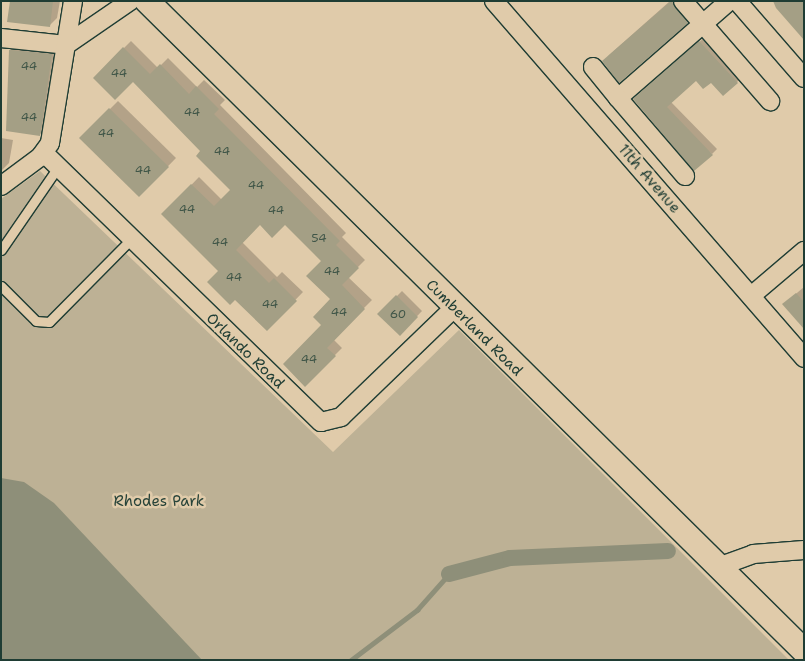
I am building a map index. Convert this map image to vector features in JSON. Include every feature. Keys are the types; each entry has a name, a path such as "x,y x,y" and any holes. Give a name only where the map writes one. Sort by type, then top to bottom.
{"street":[{"path":"1,186 44,154 52,135 73,1"},
{"path":"1,38 66,45 130,1"},
{"name":"Cumberland Road","path":"147,1 454,308 804,652"},
{"name":"11th Avenue","path":"494,1 804,358"},
{"path":"683,1 770,102"},
{"path":"618,98 729,1"},
{"path":"736,1 804,78"},
{"path":"593,67 685,176"},
{"name":"Orlando Road","path":"44,154 315,419 327,423 341,417 454,308"},
{"path":"751,296 804,251"},
{"path":"718,567 754,554 804,550"}],"lane":[{"path":"1,250 58,167"},
{"path":"1,286 36,321 48,322 131,239"}],"green space":[{"name":"Rhodes Park","path":"40,171 333,452 459,330 789,660 1,660 1,199"}],"shaded area":[{"path":"1,478 24,482 54,503 202,660 1,660"}],"building":[{"path":"10,1 53,1 50,27 7,22"},
{"path":"671,1 688,23 619,83 602,61"},
{"path":"773,1 804,1 804,40 776,8"},
{"path":"699,41 738,83 723,96 711,83 703,89 696,81 667,107 713,155 694,171 633,99"},
{"path":"123,47 150,74 160,64 189,94 196,86 219,109 214,114 340,241 336,245 359,268 342,285 365,309 327,348 336,356 305,387 283,364 321,325 313,317 330,299 306,276 321,261 285,225 272,238 260,225 236,250 269,283 274,278 297,301 267,331 235,300 230,305 207,282 218,271 161,214 191,184 214,206 230,190 196,156 200,151 133,82 115,100 93,78"},
{"path":"9,50 52,54 40,136 6,131"},
{"path":"109,108 169,167 139,197 79,138"},
{"path":"796,293 804,302 804,329 782,304"},
{"path":"396,295 418,317 400,336 377,314"}],"waterway":[{"path":"449,574 510,558 668,551"},
{"path":"351,660 417,610 449,574"}]}
